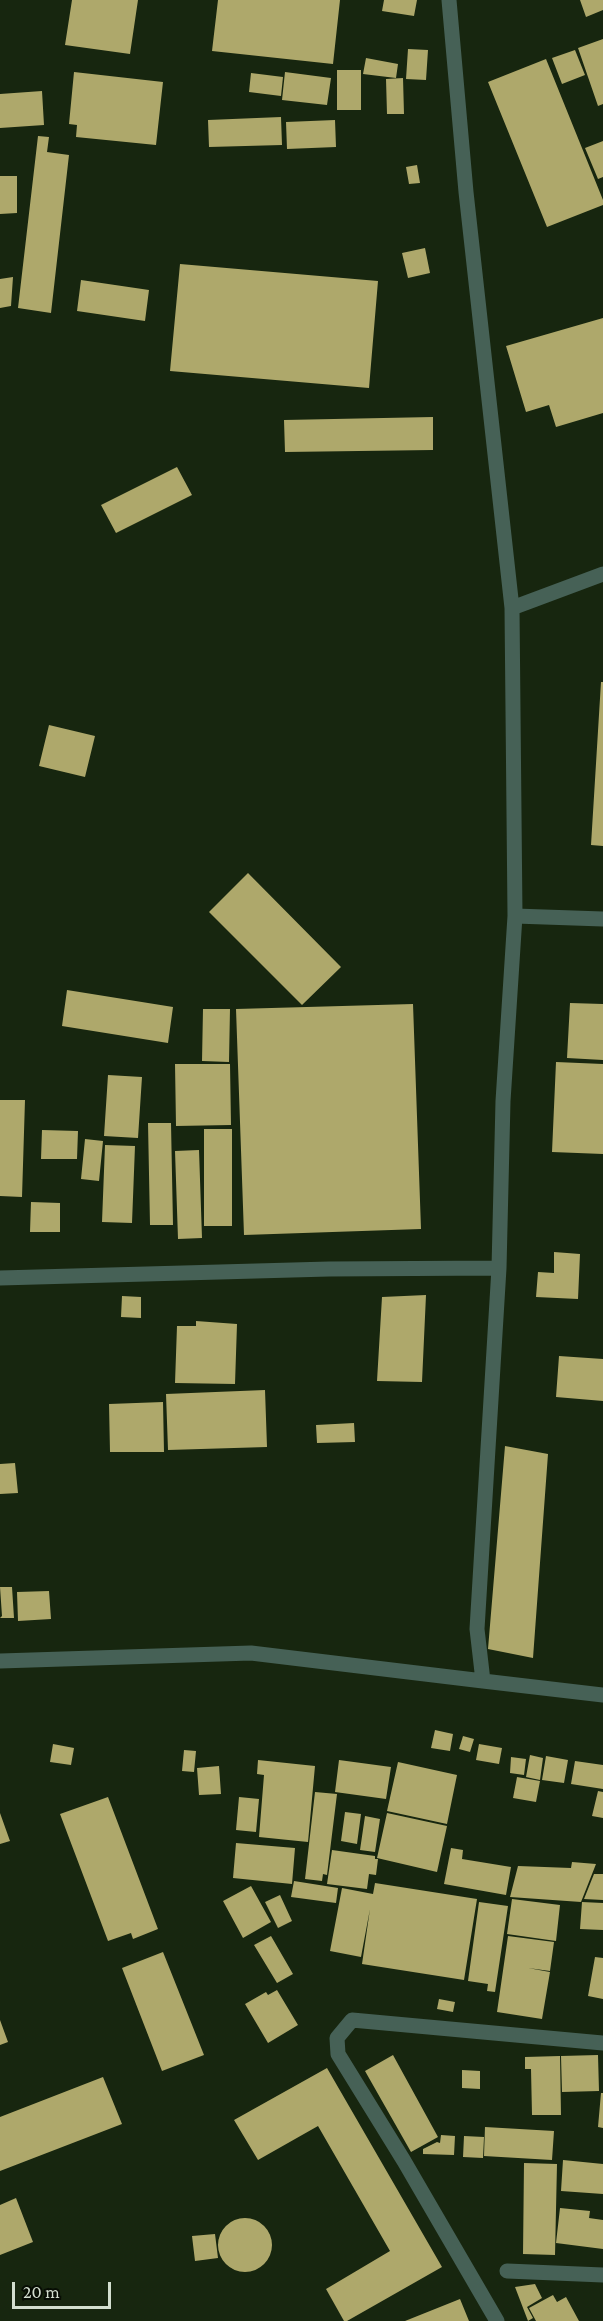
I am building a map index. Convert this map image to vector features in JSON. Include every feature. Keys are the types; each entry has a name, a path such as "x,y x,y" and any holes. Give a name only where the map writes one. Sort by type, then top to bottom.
{"street":[{"path":"449,0 466,192 512,608 515,916 503,1101 499,1268 477,1629 483,1681"},
{"path":"512,608 603,574"},
{"path":"515,916 603,919"},
{"path":"0,1278 330,1269 499,1268"},
{"path":"0,1662 251,1653 603,1695"},
{"path":"497,2321 404,2161 338,2054 338,2038 352,2020 603,2043"},
{"path":"507,2271 603,2275"}],"building":[{"path":"72,0 138,0 130,54 65,45"},
{"path":"218,0 340,0 333,64 212,51"},
{"path":"384,0 417,0 414,16 382,11"},
{"path":"580,0 603,0 603,10 586,17"},
{"path":"603,39 603,104 598,106 578,48"},
{"path":"408,49 428,50 426,80 406,79"},
{"path":"575,50 585,75 562,84 552,58"},
{"path":"366,58 398,64 396,78 363,74"},
{"path":"546,59 603,200 603,205 547,227 488,82"},
{"path":"337,70 361,70 361,110 337,110"},
{"path":"74,72 163,82 156,145 76,137 77,125 69,124"},
{"path":"285,72 331,78 327,105 282,100"},
{"path":"251,73 283,77 281,96 249,92"},
{"path":"403,78 404,114 387,114 386,79"},
{"path":"42,91 44,125 0,128 0,94"},
{"path":"281,117 282,145 209,147 208,120"},
{"path":"335,120 336,147 287,149 286,122"},
{"path":"38,136 49,137 47,152 69,155 51,313 18,308"},
{"path":"603,141 603,177 598,179 585,148"},
{"path":"417,165 420,183 409,184 406,167"},
{"path":"0,176 17,176 17,213 0,214"},
{"path":"425,248 430,273 408,278 402,253"},
{"path":"180,264 378,281 369,388 170,371"},
{"path":"13,277 11,306 0,308 0,279"},
{"path":"81,280 149,290 145,321 77,311"},
{"path":"603,318 603,413 556,427 549,405 526,412 506,346"},
{"path":"433,417 433,450 285,452 284,420"},
{"path":"177,467 192,495 116,533 101,505"},
{"path":"601,682 603,682 603,846 591,845"},
{"path":"49,725 95,736 85,777 39,766"},
{"path":"248,873 341,967 302,1005 209,912"},
{"path":"67,990 173,1007 168,1043 62,1026"},
{"path":"570,1003 603,1004 603,1060 567,1058"},
{"path":"413,1004 421,1229 244,1235 236,1009"},
{"path":"203,1009 230,1009 229,1062 202,1061"},
{"path":"556,1062 603,1064 603,1154 552,1152"},
{"path":"175,1064 230,1064 231,1125 176,1126"},
{"path":"108,1075 142,1077 138,1138 104,1136"},
{"path":"0,1100 25,1100 22,1197 0,1196"},
{"path":"148,1123 171,1123 173,1225 150,1225"},
{"path":"204,1129 232,1129 232,1226 204,1226"},
{"path":"42,1130 78,1131 77,1159 41,1159"},
{"path":"85,1139 103,1141 99,1181 81,1179"},
{"path":"105,1145 135,1146 132,1223 102,1222"},
{"path":"199,1150 202,1238 178,1239 175,1151"},
{"path":"31,1202 60,1203 60,1232 30,1232"},
{"path":"554,1252 580,1254 578,1299 536,1297 538,1272 554,1273"},
{"path":"426,1295 422,1382 377,1381 382,1297"},
{"path":"122,1296 141,1297 141,1318 121,1317"},
{"path":"196,1321 237,1324 235,1384 175,1383 177,1326 196,1326"},
{"path":"559,1356 603,1359 603,1401 556,1397"},
{"path":"265,1390 267,1447 168,1450 166,1394"},
{"path":"163,1402 164,1452 110,1452 109,1404"},
{"path":"354,1423 355,1442 317,1443 316,1425"},
{"path":"505,1446 548,1454 533,1658 488,1649"},
{"path":"15,1463 18,1493 0,1494 0,1464"},
{"path":"0,1587 12,1587 14,1618 0,1618 2,1616"},
{"path":"49,1591 51,1619 18,1621 17,1592"},
{"path":"435,1730 453,1734 450,1751 431,1748"},
{"path":"463,1736 474,1739 470,1752 459,1749"},
{"path":"53,1744 74,1748 71,1765 50,1762"},
{"path":"479,1744 502,1748 499,1764 476,1760"},
{"path":"184,1750 196,1751 194,1772 182,1771"},
{"path":"530,1755 543,1758 540,1780 526,1777"},
{"path":"546,1756 568,1760 564,1783 542,1780"},
{"path":"511,1757 526,1759 524,1775 510,1773"},
{"path":"258,1760 315,1766 308,1842 259,1837 264,1775 257,1774"},
{"path":"339,1760 391,1767 386,1799 335,1792"},
{"path":"575,1761 603,1765 603,1789 571,1784"},
{"path":"398,1762 457,1775 447,1824 387,1811"},
{"path":"219,1766 221,1794 199,1795 197,1768"},
{"path":"517,1777 540,1781 536,1802 513,1798"},
{"path":"598,1791 603,1792 603,1818 592,1816"},
{"path":"315,1792 337,1794 327,1875 323,1874 322,1881 305,1879"},
{"path":"108,1797 158,1929 133,1939 131,1933 108,1941 60,1814"},
{"path":"239,1797 259,1799 256,1832 236,1830"},
{"path":"345,1812 361,1814 357,1844 341,1841"},
{"path":"0,1813 10,1841 0,1844"},
{"path":"387,1813 447,1826 437,1872 377,1858"},
{"path":"365,1816 380,1819 375,1852 360,1850"},
{"path":"236,1843 295,1848 292,1884 233,1878"},
{"path":"451,1848 463,1850 462,1859 511,1867 506,1895 444,1884"},
{"path":"332,1850 375,1856 375,1859 378,1859 376,1875 369,1874 367,1889 327,1884"},
{"path":"572,1862 596,1864 581,1902 510,1897 518,1866 571,1868"},
{"path":"594,1874 603,1874 603,1900 584,1899"},
{"path":"294,1881 338,1888 336,1903 291,1897"},
{"path":"375,1883 477,1899 464,1980 362,1964 370,1909 361,1957 330,1951 342,1888 373,1894"},
{"path":"251,1886 271,1922 243,1938 223,1901"},
{"path":"280,1895 292,1921 278,1928 265,1902"},
{"path":"512,1899 560,1905 556,1941 507,1934"},
{"path":"479,1902 508,1906 495,1992 487,1991 488,1984 468,1981"},
{"path":"582,1902 603,1903 603,1930 580,1929"},
{"path":"271,1936 293,1974 277,1983 254,1945"},
{"path":"508,1936 554,1942 550,1971 528,1968 550,1972 542,2019 497,2012"},
{"path":"163,1952 204,2055 162,2071 122,1968"},
{"path":"595,1957 603,1958 603,1999 588,1996"},
{"path":"277,1990 298,2025 268,2043 245,2004 266,1992 268,1995"},
{"path":"439,1999 455,2002 453,2012 437,2009"},
{"path":"0,2020 8,2042 0,2045"},
{"path":"393,2055 438,2137 411,2152 365,2071"},
{"path":"598,2055 599,2091 562,2092 561,2056"},
{"path":"560,2056 561,2115 532,2115 531,2069 525,2069 525,2057"},
{"path":"327,2068 442,2267 347,2321 344,2321 326,2289 390,2251 318,2126 258,2160 234,2120"},
{"path":"462,2070 480,2071 480,2089 462,2088"},
{"path":"103,2077 122,2124 0,2171 0,2117"},
{"path":"601,2093 603,2093 603,2128 598,2127"},
{"path":"485,2127 554,2131 552,2160 484,2156"},
{"path":"441,2135 455,2136 454,2155 423,2154 423,2149 437,2142 440,2143"},
{"path":"464,2136 484,2137 483,2158 463,2157"},
{"path":"563,2160 603,2164 603,2194 561,2191"},
{"path":"524,2163 557,2164 555,2255 523,2254"},
{"path":"16,2198 33,2242 0,2255 0,2205"},
{"path":"560,2208 590,2211 589,2218 603,2220 603,2249 556,2243"},
{"path":"240,2218 250,2218 260,2222 268,2230 272,2245 268,2260 260,2268 250,2272 240,2272 230,2268 222,2260 218,2250 218,2240 222,2230 230,2222"},
{"path":"215,2234 218,2258 195,2261 192,2236"},
{"path":"535,2284 542,2298 527,2307 533,2318 528,2321 515,2287"},
{"path":"553,2295 557,2302 566,2297 579,2321 536,2321 529,2308"},
{"path":"460,2299 469,2321 405,2321"}]}
